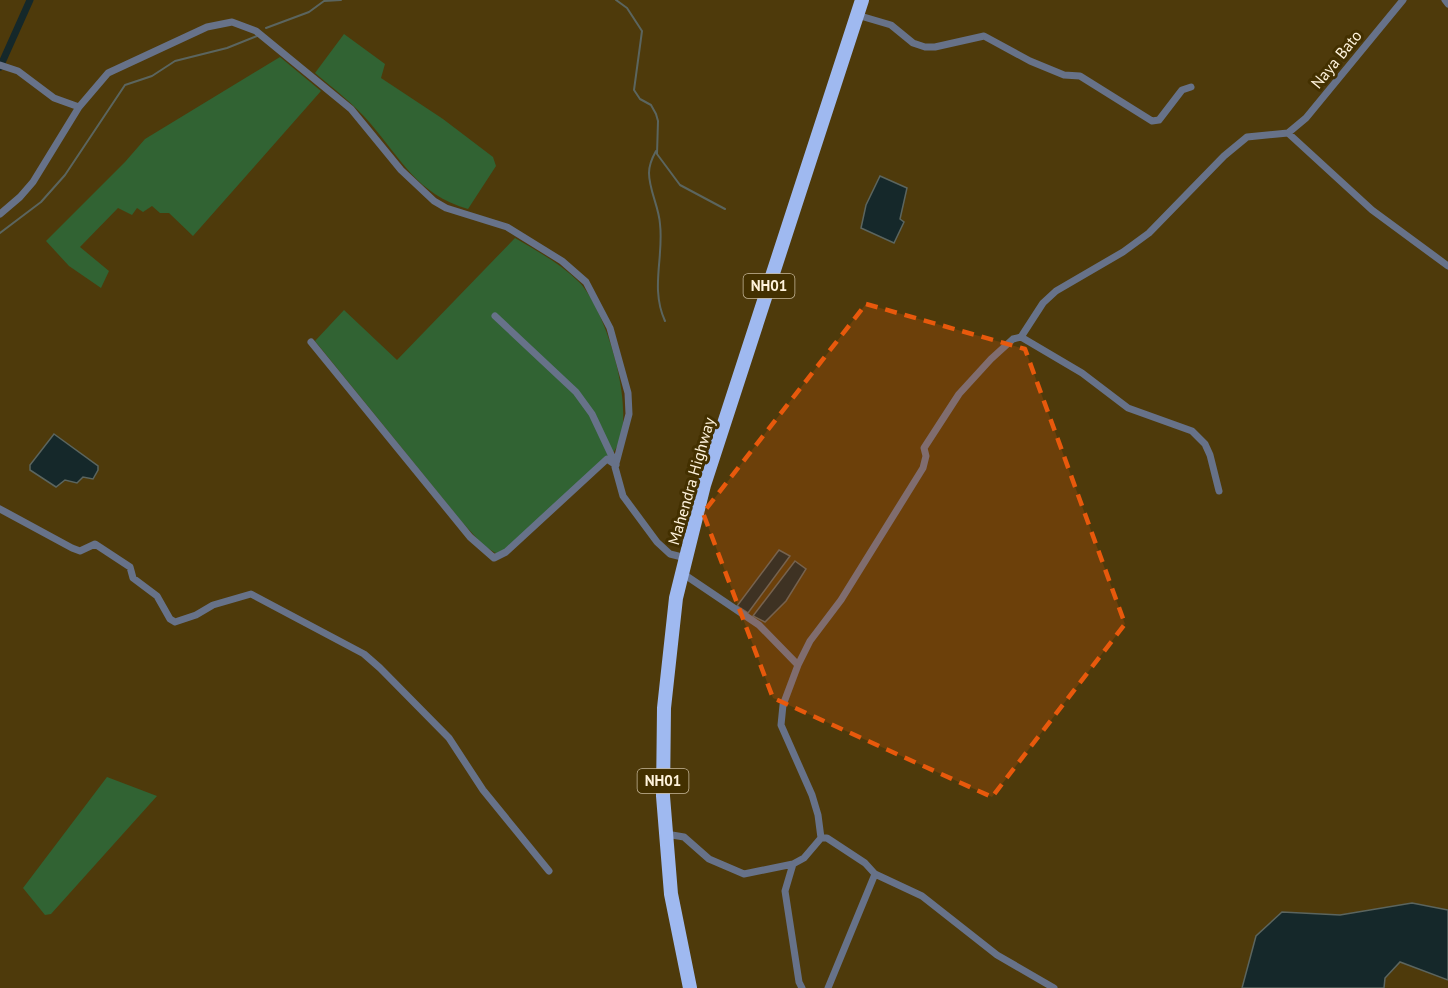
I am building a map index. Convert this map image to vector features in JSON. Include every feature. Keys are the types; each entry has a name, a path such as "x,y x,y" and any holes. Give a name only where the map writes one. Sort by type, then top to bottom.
{"highway":[{"name":"Mahendra Highway","path":"690,988 671,894 663,796 664,708 676,598 704,485 862,0"}],"street":[{"name":"Naya Bato","path":"1288,134 1306,118 1403,0"},
{"path":"1445,0 1448,4"},
{"path":"857,15 891,25 913,43 924,47 935,47 984,36 1030,61 1064,75 1080,76 1152,121 1159,120 1182,90 1191,87"},
{"path":"0,214 33,182 79,107 108,73 198,31 232,22 256,31 351,109 401,170 435,201 446,208 507,227 575,270 586,282 610,328 628,393 629,414 616,465"},
{"path":"0,65 18,71 54,98 79,107"},
{"path":"1021,337 1043,303 1056,291 1123,252 1149,233 1224,156 1247,137 1288,134 1372,210 1448,266"},
{"path":"495,316 576,392 591,414 616,465 623,496 657,542 670,554 686,558"},
{"path":"666,834 684,837 709,859 744,874 793,864 804,858 821,838 812,795 781,725 783,705 798,665 810,641 841,600 912,487 923,468 926,456 924,448 959,394 991,358 1012,339 1021,337 1082,373 1128,408 1192,431 1205,444 1210,455 1219,491"},
{"path":"311,342 470,537 494,558 506,552 607,459 616,465"},
{"path":"0,509 80,551 95,544 107,549 130,567 137,582 158,596 170,619 175,622 196,615 213,605 251,594 364,654 449,738 476,781 549,871"},
{"path":"682,573 759,625 798,665"},
{"path":"821,838 827,838 866,863 875,874 922,896 997,955 1054,988"},
{"path":"793,864 785,891 799,982 802,988"},
{"path":"828,988 875,874"}],"highlighted area":[{"path":"866,304 1025,349 1125,624 992,797 773,698 703,513"}],"green space":[{"path":"344,34 385,64 381,78 443,119 493,157 496,166 468,209 450,203 423,185 364,116 315,73"},
{"path":"280,57 321,91 193,236 169,213 160,213 152,206 143,212 137,208 132,215 118,208 80,247 109,271 101,288 69,266 46,241 145,139"},
{"path":"515,238 564,269 579,282 589,296 609,338 621,389 623,413 621,434 613,453 593,468 507,549 497,554 483,545 462,522 315,341 344,310 397,360"},
{"path":"107,777 157,796 51,914 45,915 23,888"}],"water":[{"path":"880,176 907,188 900,219 904,222 894,243 861,228 866,205"},
{"path":"54,434 98,466 93,479 83,477 77,483 65,480 56,487 30,470 30,465"},
{"path":"779,550 790,556 748,613 737,606"},
{"path":"795,561 806,569 786,601 765,622 753,616"},
{"path":"1412,903 1448,910 1448,980 1400,962 1385,978 1384,988 1242,988 1256,936 1282,912 1340,915"}],"waterway":[{"path":"0,67 30,0"},
{"path":"266,28 309,12 324,1 341,0"},
{"path":"616,0 627,8 642,31 634,90 640,99 651,105 656,114 658,121 657,154 680,185 725,209"},
{"path":"0,233 41,202 65,175 125,85 152,76 175,61 227,48 257,36"},
{"path":"656,151 649,173 660,224 658,297 665,321"}]}
